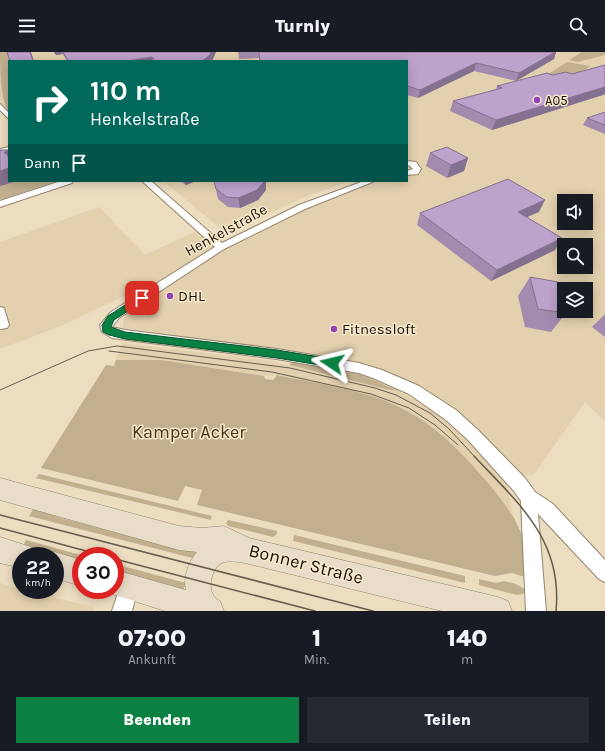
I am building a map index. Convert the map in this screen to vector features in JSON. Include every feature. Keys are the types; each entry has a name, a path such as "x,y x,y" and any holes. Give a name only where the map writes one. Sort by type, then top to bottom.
{"main road":[{"name":"Bonner Straße","path":"0,489 180,538 202,540 224,538 245,550 498,611"},
{"path":"0,550 12,553"},
{"path":"209,611 201,602 198,588 201,567 218,551 245,550"},
{"path":"124,594 209,611"}],"street":[{"path":"0,106 8,116"},
{"path":"408,163 413,164 417,169 415,172 408,173"},
{"path":"0,204 63,182"},
{"path":"147,182 221,247"},
{"name":"Henkelstraße","path":"368,182 302,207 221,247 115,315 106,325 108,331 118,334 305,359 359,368 398,382 425,397 451,415 488,450 519,484 529,498"},
{"path":"0,311 3,325"},
{"path":"529,498 547,510 605,572"},
{"path":"529,498 536,611"}],"shaded area":[{"path":"0,52 605,52 605,421 585,402 534,474 519,477 474,434 381,374 123,334 123,320 139,302 128,294 66,324 0,349 0,242 99,207 145,255 199,230 221,248 281,217 353,189 362,191 353,182 408,182 408,60 8,60 8,113 1,105"},
{"path":"164,182 347,182 300,199 231,232 225,232"},
{"path":"122,343 266,360 398,391 424,404 447,421 506,480 514,518 483,477 460,452 431,427 406,410 395,405 345,390 277,375 264,376 161,360 116,360"},
{"path":"0,583 12,586 12,599 62,599 94,607 92,611 0,611"}],"green space":[{"path":"0,52 7,52 10,60 8,60 8,110 2,92"},
{"path":"582,52 605,52 605,55 578,62 569,60"},
{"path":"567,62 590,66 576,77 547,75"},
{"path":"8,150 8,182 52,183 0,200 0,152"},
{"name":"Kamper Acker","path":"116,360 161,360 264,376 265,379 273,380 277,375 375,397 405,410 426,423 455,447 502,501 526,538 528,578 512,573 495,576 197,505 202,490 185,486 178,501 41,468 106,365 114,366"},
{"path":"292,362 360,374 398,391 289,365"},
{"path":"39,474 212,516 211,520 36,478"},
{"path":"34,508 57,517 201,554 196,559 29,516"},
{"path":"228,520 277,531 277,534 273,537 228,526 226,523"},
{"path":"294,535 465,576 465,583 293,541"},
{"path":"26,540 51,547 22,547"},
{"path":"64,550 72,553 72,561 64,558"},
{"path":"124,566 186,583 183,591 124,575"},
{"path":"479,579 496,583 504,581 516,584 526,590 523,594 517,595 479,585"}],"building":[{"path":"7,52 30,52 33,60 10,60"},
{"path":"63,52 211,52 209,56 203,60 155,60 152,57 133,60 67,60"},
{"path":"259,52 555,52 519,73 476,63 420,90 408,86 408,60 260,60"},
{"path":"605,65 605,87 496,120 453,101 502,88 497,86 547,73 553,75 566,72 572,74"},
{"path":"605,112 605,125 587,118"},
{"path":"447,147 468,158 451,165 430,153"},
{"path":"0,150 8,150 4,153 6,153 8,156 8,168 0,171"},
{"path":"508,179 545,200 518,212 562,238 557,238 557,240 497,270 420,213"},
{"path":"214,182 264,182 257,190 238,198 227,197 216,189"},
{"path":"530,277 558,282 557,312 538,309"}],"tram line":[{"path":"0,390 88,351 117,346 290,368 375,388 396,395 430,413 449,429 475,457"},
{"path":"109,351 272,372 371,394 409,408 435,425 458,445"},
{"path":"474,456 521,507 534,524 545,543 552,563 556,586 556,611"},
{"path":"0,515 373,611"},
{"path":"0,528 72,547"},
{"path":"124,561 315,611"}],"place":[{"name":"A05","path":"537,100"},
{"name":"DHL","path":"170,296"},
{"name":"Fitnessloft","path":"334,329"}],"route":[{"path":"142,298 111,318 106,325 106,329 112,333 125,335 277,354 332,363"}]}
